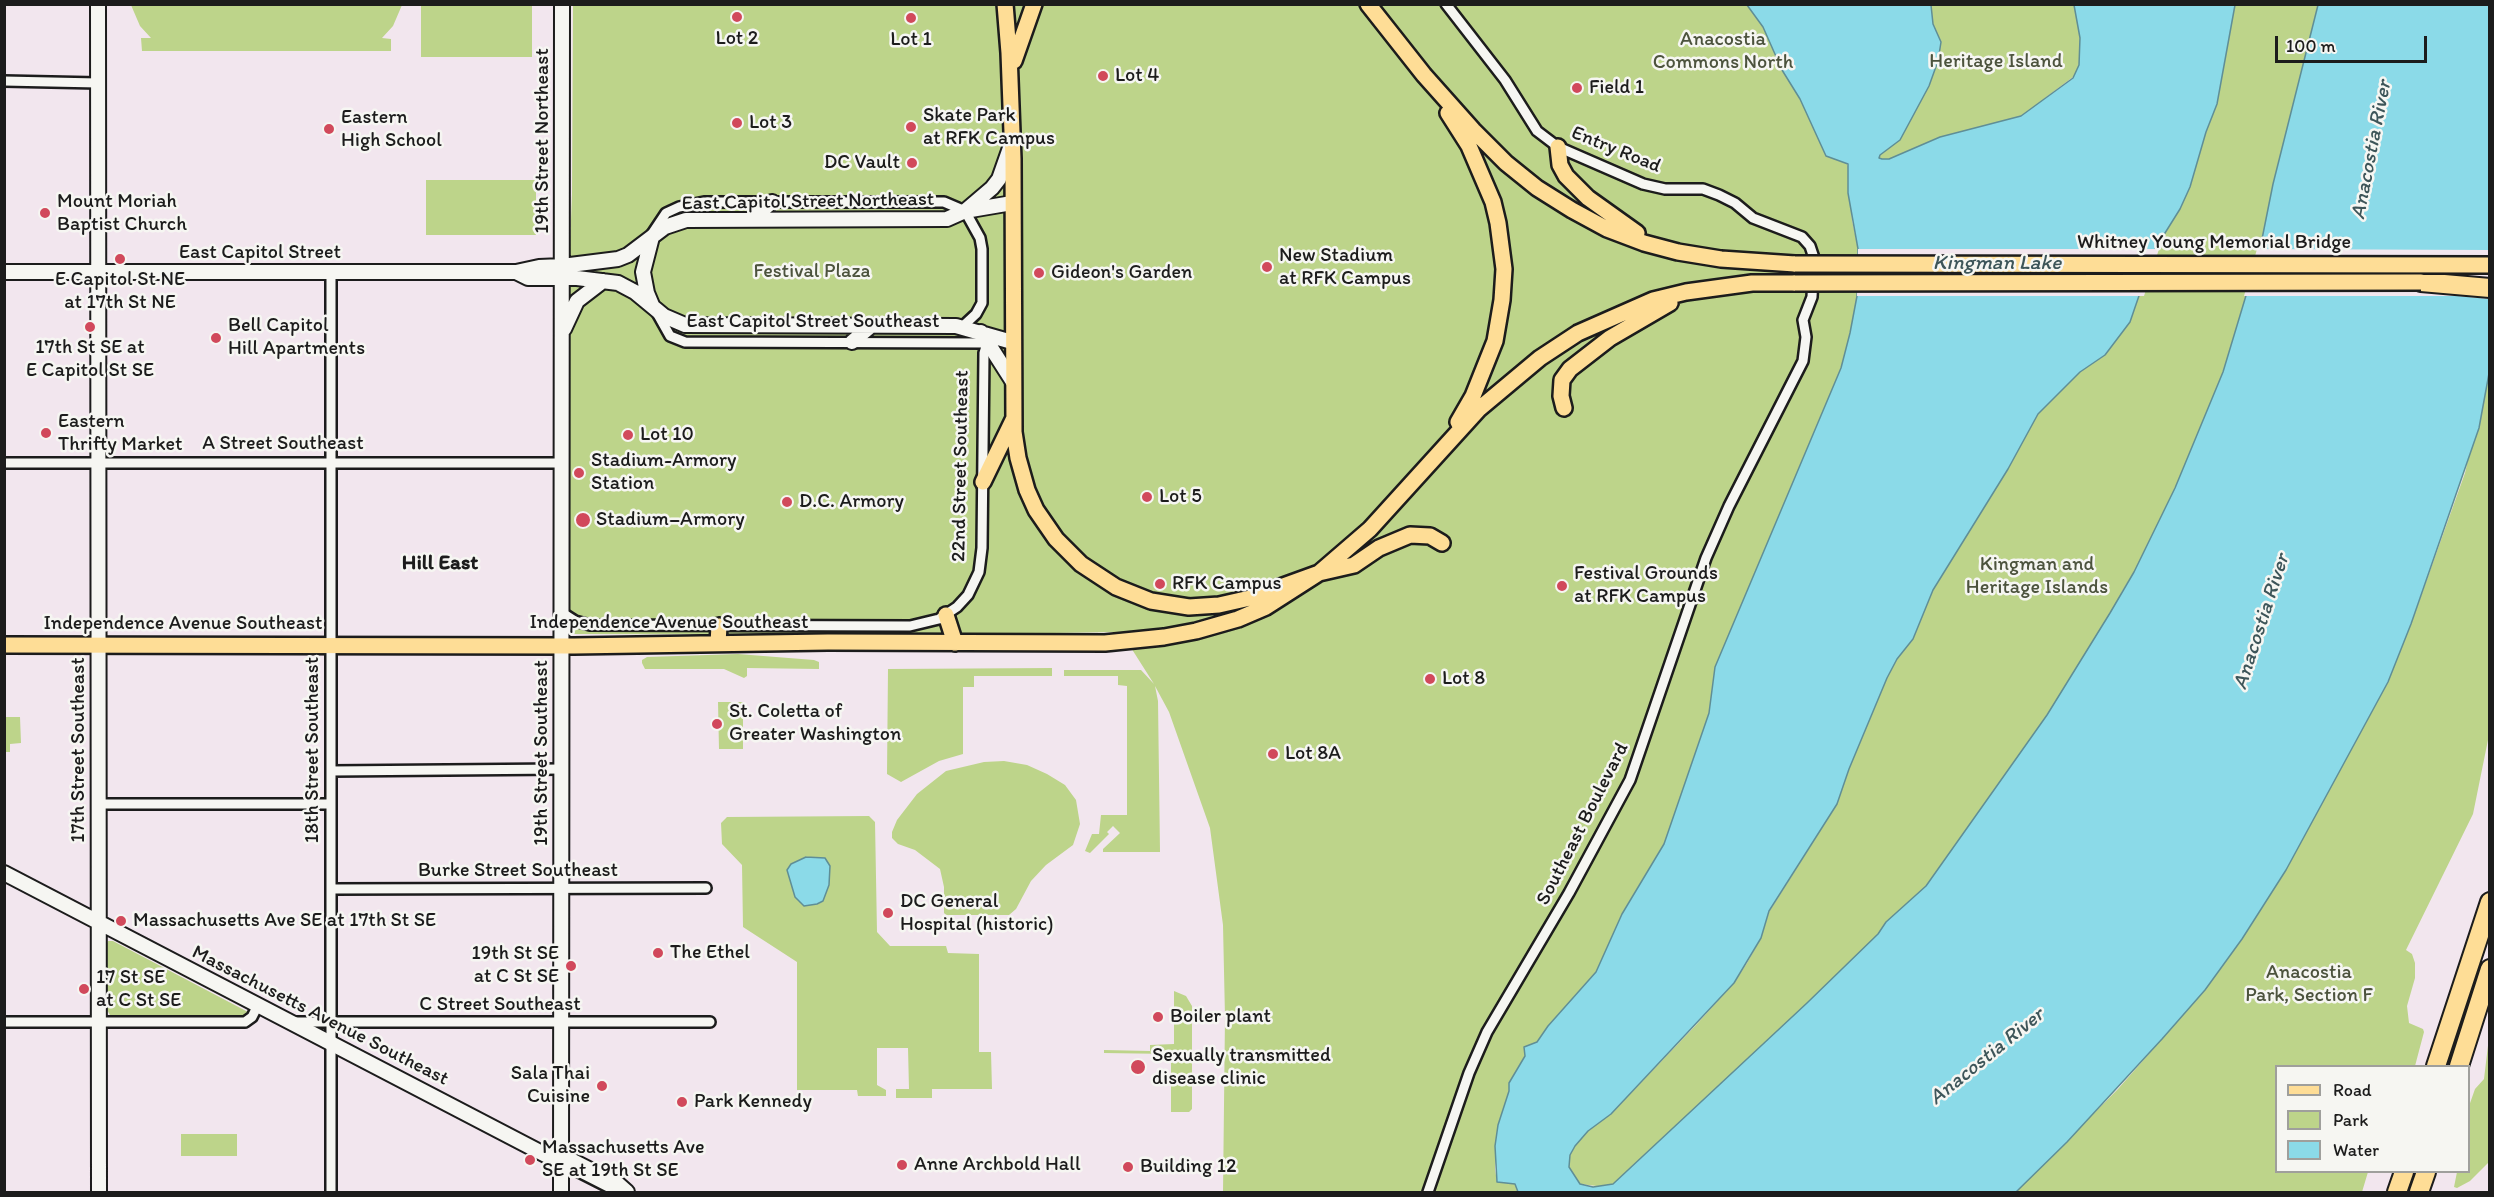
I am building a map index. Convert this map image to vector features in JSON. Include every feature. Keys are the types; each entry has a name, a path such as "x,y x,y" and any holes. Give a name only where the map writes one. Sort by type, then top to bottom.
{"highway":[{"path":"2421,282 2490,288"},
{"path":"2436,1065 2490,902"},
{"path":"2459,1065 2490,969"},
{"path":"2397,1192 2403,1173"},
{"path":"2419,1192 2426,1173"}],"main road":[{"name":"17th Street Southeast","path":"98,4 99,1192"},
{"name":"19th Street Northeast","path":"562,4 562,272"},
{"path":"983,482 1013,420 1010,78 1005,4"},
{"path":"1007,23 1028,4"},
{"path":"1010,78 1020,39 1034,4"},
{"path":"1368,4 1424,75 1473,130 1506,163 1537,188 1607,229 1644,243 1678,252"},
{"path":"1424,75 1469,146 1484,177 1498,223 1504,269 1499,321 1489,358 1473,396 1442,448"},
{"name":"East Capitol Street Northeast","path":"516,272 539,267 562,272 618,259 632,252 652,235 671,224 686,220 941,219 952,217 965,211 996,183 1011,145"},
{"path":"1558,147 1563,171 1588,198 1640,235 1678,252"},
{"path":"751,219 772,202"},
{"path":"965,211 1012,204"},
{"path":"652,235 643,272 647,293 655,309"},
{"name":"Whitney Young Memorial Bridge","path":"1678,252 1721,259 1794,264 2490,265"},
{"name":"East Capitol Street","path":"4,272 516,272"},
{"name":"East Capitol Street Southeast","path":"562,272 624,285 670,320 692,326 962,327 984,337"},
{"name":"19th Street Southeast","path":"561,1192 562,272"},
{"path":"561,335 577,301 603,281"},
{"name":"Whitney Young Memorial Bridge","path":"1795,283 2490,282"},
{"name":"Independence Avenue Southeast","path":"4,645 561,645 1133,641 1196,631 1232,621 1263,601 1319,573 1370,529 1442,448 1514,378 1539,357 1578,333 1653,300 1716,287 1752,283 1795,283"},
{"path":"1564,408 1561,396 1562,380 1570,369 1610,338 1650,313 1678,299 1716,287"},
{"path":"852,342 871,326"},
{"path":"984,337 1012,342"},
{"path":"984,337 1013,382"},
{"name":"Independence Avenue Southeast","path":"1013,420 1018,458 1027,490 1042,519 1056,538 1081,564 1098,577 1127,592 1162,603 1189,607 1263,601"},
{"path":"1319,573 1354,564 1379,548 1410,535 1430,536 1442,543"},
{"path":"946,615 955,643"},
{"path":"718,626 718,643"},
{"path":"851,626 851,642"},
{"name":"Massachusetts Avenue Southeast","path":"4,873 331,1043 561,1159"},
{"path":"561,1159 618,1184 627,1192"}],"street":[{"name":"Entry Road","path":"1446,4 1505,80 1537,131 1558,147 1643,184 1665,189 1703,189 1735,204 1753,218 1802,237 1810,246 1814,258 1812,297"},
{"path":"4,81 98,83"},
{"name":"East Capitol Street Northeast","path":"652,235 666,213 688,204 704,202 937,201 965,211"},
{"path":"962,327 980,307 982,274 981,242 965,211"},
{"name":"18th Street Southeast","path":"331,272 331,1192"},
{"name":"Southeast Boulevard","path":"1428,1192 1458,1104 1487,1032 1569,893 1630,780 1706,558 1729,506 1803,361 1806,337 1803,320 1812,297"},
{"name":"East Capitol Street Southeast","path":"655,309 670,336 685,342 852,342 984,337"},
{"name":"22nd Street Southeast","path":"946,615 968,595 979,572 982,557 984,337"},
{"name":"A Street Southeast","path":"4,463 561,463"},
{"name":"Independence Avenue Southeast","path":"561,612 574,621 590,625 718,626 917,625 946,615"},
{"path":"331,771 562,769"},
{"path":"99,804 331,804"},
{"name":"Burke Street Southeast","path":"331,889 706,888"},
{"path":"4,1022 245,1022 252,1017 258,1005"},
{"name":"C Street Southeast","path":"291,1022 710,1022"},
{"name":"Massachusetts Avenue Southeast","path":"561,1159 618,1192"}],"green space":[{"path":"131,4 402,5 393,26 382,38 391,39 391,51 142,51 141,38 151,38 140,26"},
{"name":"RFK Campus","path":"1798,4 1849,170 1852,220 1858,249 1857,296 1850,333 1841,368 1715,667 1709,713 1664,844 1622,914 1596,972 1548,1026 1537,1042 1531,1045 1509,1083 1509,1091 1498,1125 1495,1169 1497,1182 1515,1183 1518,1192 1223,1192 1225,1017 1223,925 1210,828 1169,712 1155,686 1158,701 1160,852 1103,852 1103,849 1120,833 1113,826 1107,832 1109,834 1090,853 1085,851 1092,834 1099,834 1101,815 1127,815 1127,686 1118,685 1118,676 1064,676 1064,670 1141,670 1154,684 1121,632 920,635 570,634 569,272 572,194 573,5"},
{"path":"421,5 532,5 532,57 421,57"},
{"name":"Heritage Island","path":"1835,5 2081,5 2092,53 2073,77 2045,98 2039,110 1890,166 1879,158"},
{"name":"Kingman and Heritage Islands","path":"2235,5 2318,5 2273,184 2260,249 2223,372 2175,488 2134,572 2121,593 2093,794 1716,1088 1613,1184 1605,1187 1580,1184 1569,1167 1570,1155 1575,1146 1588,1131 1611,1114 1696,1025 1734,983 1747,963 1761,938 1769,912 1837,804 1887,678 1897,659 1913,639 1933,590 2008,469 2038,414 2080,372 2105,355 2155,249 2180,209 2190,187 2217,104"},
{"path":"426,180 536,180 536,235 426,235"},
{"name":"Anacostia Park, Section F","path":"2489,368 2489,735 2473,814 2406,950 2412,954 2415,963 2415,978 2407,1006 2409,1023 2423,1029 2424,1032 2415,1065 2275,1065 2275,1173 2368,1173 2362,1192 2016,1192 2118,1089 2205,990 2242,939 2286,870 2388,682 2465,473"},
{"path":"738,654 814,660 819,662 819,669 747,668 747,676 744,678 724,669 645,669 642,663 642,660 647,657"},
{"path":"1052,668 1052,676 974,676 974,687 963,687 963,754 939,761 901,782 887,774 888,669"},
{"path":"718,702 743,702 743,749 719,749"},
{"path":"5,717 20,717 21,743 10,744 10,752 5,752"},
{"path":"1004,761 1027,765 1065,785 1076,800 1080,824 1073,845 1046,865 1031,881 1016,909 1009,915 946,915 940,869 915,850 898,844 892,838 892,832 897,820 917,794 946,771 984,762"},
{"path":"869,816 875,822 877,932 890,946 946,946 948,953 979,954 979,1052 991,1052 992,1089 932,1089 932,1098 896,1098 896,1089 909,1089 908,1048 877,1048 877,1085 886,1090 886,1096 858,1096 857,1090 797,1090 797,962 743,927 742,865 722,844 721,823 727,817"},
{"path":"108,941 113,941 248,1012 248,1015 110,1015 107,1010 106,946"},
{"path":"1174,991 1186,996 1192,1006 1192,1109 1189,1112 1171,1112 1171,1054 1104,1053 1104,1050 1150,1051 1150,1045 1174,1044"},
{"path":"2489,1037 2489,1162 2470,1181 2457,1188 2454,1187 2457,1173 2470,1173 2470,1103 2475,1089 2484,1079"},
{"path":"181,1134 237,1134 237,1156 181,1156"}],"water":[{"path":"1747,5 1931,5 1933,24 1941,42 1938,61 1929,86 1900,140 1879,158 1889,159 1940,137 2021,116 2073,78 2079,65 2080,38 2074,5 2235,5 2217,104 2190,187 2180,209 2155,249 2130,322 2105,355 2080,372 2038,414 2008,469 1933,590 1913,639 1897,659 1887,678 1837,804 1769,911 1761,938 1734,983 1611,1114 1588,1131 1575,1146 1570,1155 1569,1167 1580,1184 1593,1187 1613,1184 1807,1003 1878,934 1886,922 1926,886 2047,715 2110,613 2134,572 2175,488 2223,372 2260,249 2273,184 2318,5 2489,5 2490,368 2479,428 2411,624 2388,682 2286,870 2242,939 2205,990 2067,1142 2016,1192 1518,1192 1515,1184 1497,1182 1495,1146 1509,1083 1525,1056 1524,1047 1537,1042 1548,1026 1596,972 1622,914 1664,844 1709,713 1715,667 1841,368 1850,333 1857,296 1858,249 1848,193 1848,164 1826,156 1763,27"},
{"path":"806,857 825,858 830,866 829,885 823,901 804,906 795,897 787,870 791,864"}],"pier":[{"path":"1858,249 2159,249 2144,296 1857,296"},
{"path":"2257,249 2489,250 2489,299 2458,296 2244,296"}],"place":[{"name":"Lot 2","path":"737,17"},
{"name":"Lot 1","path":"911,18"},
{"name":"Lot 4","path":"1103,76"},
{"name":"Field 1","path":"1577,88"},
{"name":"Lot 3","path":"737,123"},
{"name":"Skate Park at RFK Campus","path":"911,127"},
{"name":"Eastern High School","path":"329,129"},
{"name":"DC Vault","path":"912,163"},
{"name":"Mount Moriah Baptist Church","path":"45,213"},
{"name":"E Capitol St NE at 17th St NE","path":"120,259"},
{"name":"New Stadium at RFK Campus","path":"1267,267"},
{"name":"Gideon's Garden","path":"1039,273"},
{"name":"17th St SE at E Capitol St SE","path":"90,327"},
{"name":"Bell Capitol Hill Apartments","path":"216,338"},
{"name":"Eastern Thrifty Market","path":"46,433"},
{"name":"Lot 10","path":"628,435"},
{"name":"Stadium-Armory Station","path":"579,473"},
{"name":"Lot 5","path":"1147,497"},
{"name":"D.C. Armory","path":"787,502"},
{"name":"Stadium–Armory","path":"583,520"},
{"name":"RFK Campus","path":"1160,584"},
{"name":"Festival Grounds at RFK Campus","path":"1562,586"},
{"name":"Lot 8","path":"1430,679"},
{"name":"St. Coletta of Greater Washington","path":"717,724"},
{"name":"Lot 8A","path":"1273,754"},
{"name":"DC General Hospital (historic)","path":"888,913"},
{"name":"Massachusetts Ave SE at 17th St SE","path":"121,921"},
{"name":"The Ethel","path":"658,953"},
{"name":"19th St SE at C St SE","path":"571,966"},
{"name":"17 St SE at C St SE","path":"84,989"},
{"name":"Boiler plant","path":"1158,1017"},
{"name":"Sexually transmitted disease clinic","path":"1138,1067"},
{"name":"Sala Thai Cuisine","path":"602,1086"},
{"name":"Park Kennedy","path":"682,1102"},
{"name":"Massachusetts Ave SE at 19th St SE","path":"530,1160"},
{"name":"Anne Archbold Hall","path":"902,1165"},
{"name":"Building 12","path":"1128,1167"}],"district":[{"name":"Hill East","path":"440,564"}],"park label":[{"name":"Anacostia Commons North","path":"1723,52"},
{"name":"Festival Plaza","path":"812,272"}],"water label":[{"name":"Anacostia River","path":"2372,150"},
{"name":"Kingman Lake","path":"1997,264"},
{"name":"Anacostia River","path":"2262,622"},
{"name":"Anacostia River","path":"1987,1057"}]}
